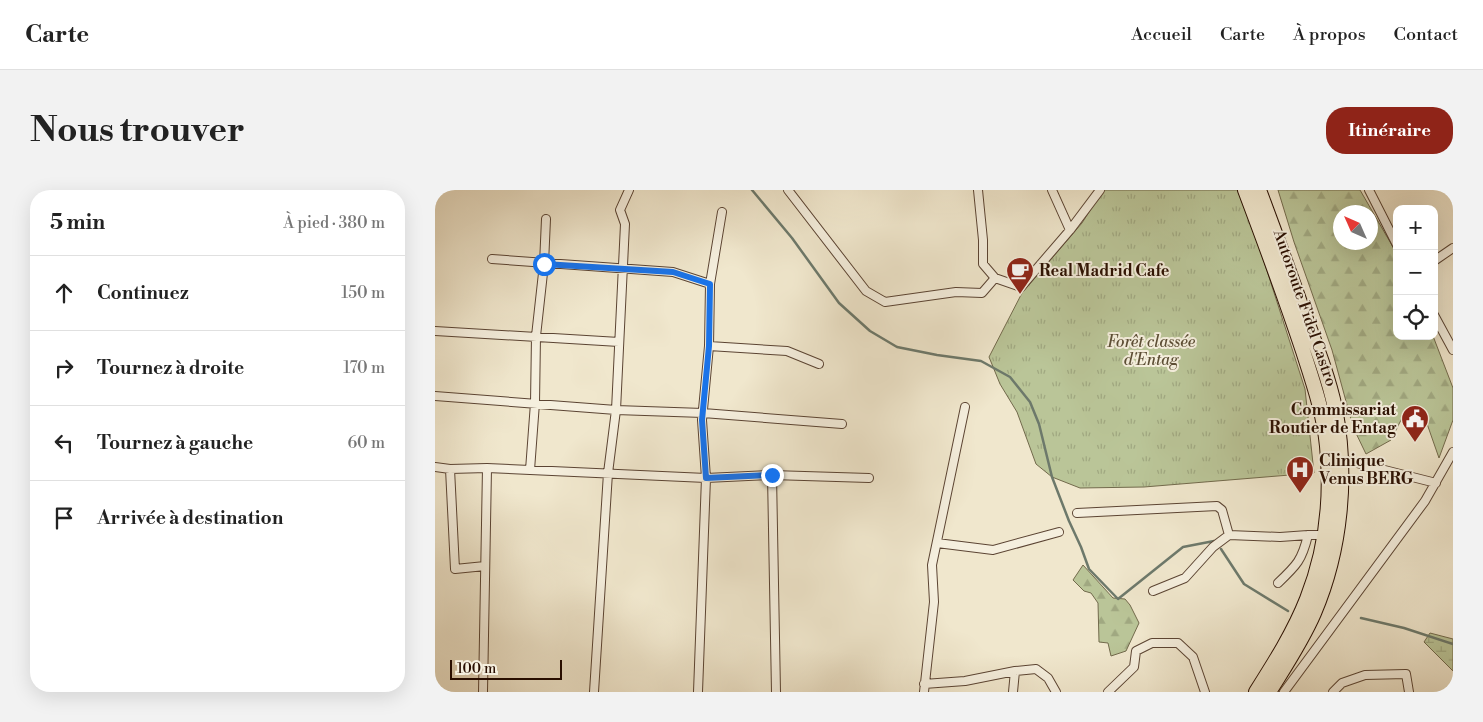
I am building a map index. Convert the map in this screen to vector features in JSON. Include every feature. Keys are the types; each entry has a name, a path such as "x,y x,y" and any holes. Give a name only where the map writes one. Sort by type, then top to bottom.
{"highway":[{"name":"Autoroute Fidel Castro","path":"1245,190 1288,306 1321,413 1327,445 1329,492 1325,535 1320,561 1307,599 1289,639 1256,692"},
{"name":"Autoroute Fidel Castro","path":"1259,190 1323,364 1335,409 1341,459 1341,501 1334,548 1324,586 1302,639 1269,692"}],"street":[{"path":"594,692 608,473 616,410 625,224 620,210 629,190"},
{"path":"788,190 866,291 885,302 955,292 982,293 995,278"},
{"path":"978,190 983,240 983,264 995,278 1021,288 1070,230 1100,190"},
{"path":"1052,190 1070,230"},
{"path":"1369,190 1393,237"},
{"path":"698,692 706,478 703,413 709,346 710,284 721,212"},
{"path":"530,470 535,403 536,336 544,264 545,219"},
{"path":"1438,258 1453,248"},
{"path":"491,260 673,272 710,284"},
{"path":"1438,322 1453,350"},
{"path":"435,331 619,342"},
{"path":"709,346 787,351 819,364"},
{"path":"435,396 616,410 703,413 842,424"},
{"path":"965,407 932,565 933,602 924,688 1015,671 1036,669 1048,678 1056,692"},
{"path":"1284,692 1425,501 1453,452"},
{"path":"1341,459 1436,483"},
{"path":"435,467 706,478 772,475 869,478"},
{"path":"483,692 487,468"},
{"path":"451,469 455,569 485,566"},
{"path":"772,475 777,692"},
{"path":"1077,513 1217,506 1222,510 1229,535"},
{"path":"937,543 993,550 1059,532"},
{"path":"1153,591 1185,578 1213,547 1229,535 1280,537 1325,535"},
{"path":"1278,583 1292,570 1303,554 1308,535"},
{"path":"1108,692 1134,667 1136,651 1152,643 1178,643 1193,657 1205,692"},
{"path":"1013,692 1015,671"},
{"path":"1333,692 1342,683 1365,676 1406,674 1409,692"}],"green space":[{"name":"Forêt classée d'Entag","path":"1103,190 1241,190 1305,389 1314,473 1144,487 1080,488 1052,477 1036,464 1017,412 1000,384 989,357 1022,293 1082,223"},
{"path":"1278,190 1360,190 1369,205 1333,205 1333,250 1378,250 1378,221 1393,247 1393,340 1435,340 1453,388 1453,420 1439,458 1425,418 1402,418 1391,440 1366,454 1353,427 1332,350"},
{"path":"1083,565 1113,598 1125,599 1139,623 1126,651 1111,656 1108,643 1099,642 1098,603 1091,593 1084,591 1073,580"},
{"path":"1430,633 1453,639 1453,671 1424,642"}],"waterway":[{"path":"752,190 792,238 839,303 870,331 897,347 981,361 1010,377 1030,402 1039,424 1052,477 1089,569 1118,599 1183,547 1214,541"},
{"path":"1221,549 1244,584 1288,611"},
{"path":"1361,618 1404,628 1453,644"}],"place":[{"name":"Real Madrid Cafe","path":"1020,295"},
{"name":"Commissariat Routier de Entag","path":"1415,443"},
{"name":"Clinique Venus BERG","path":"1300,494"}],"route":[{"path":"544,264 569,264 673,272 710,284 709,346 702,420 706,478 772,475"}]}
